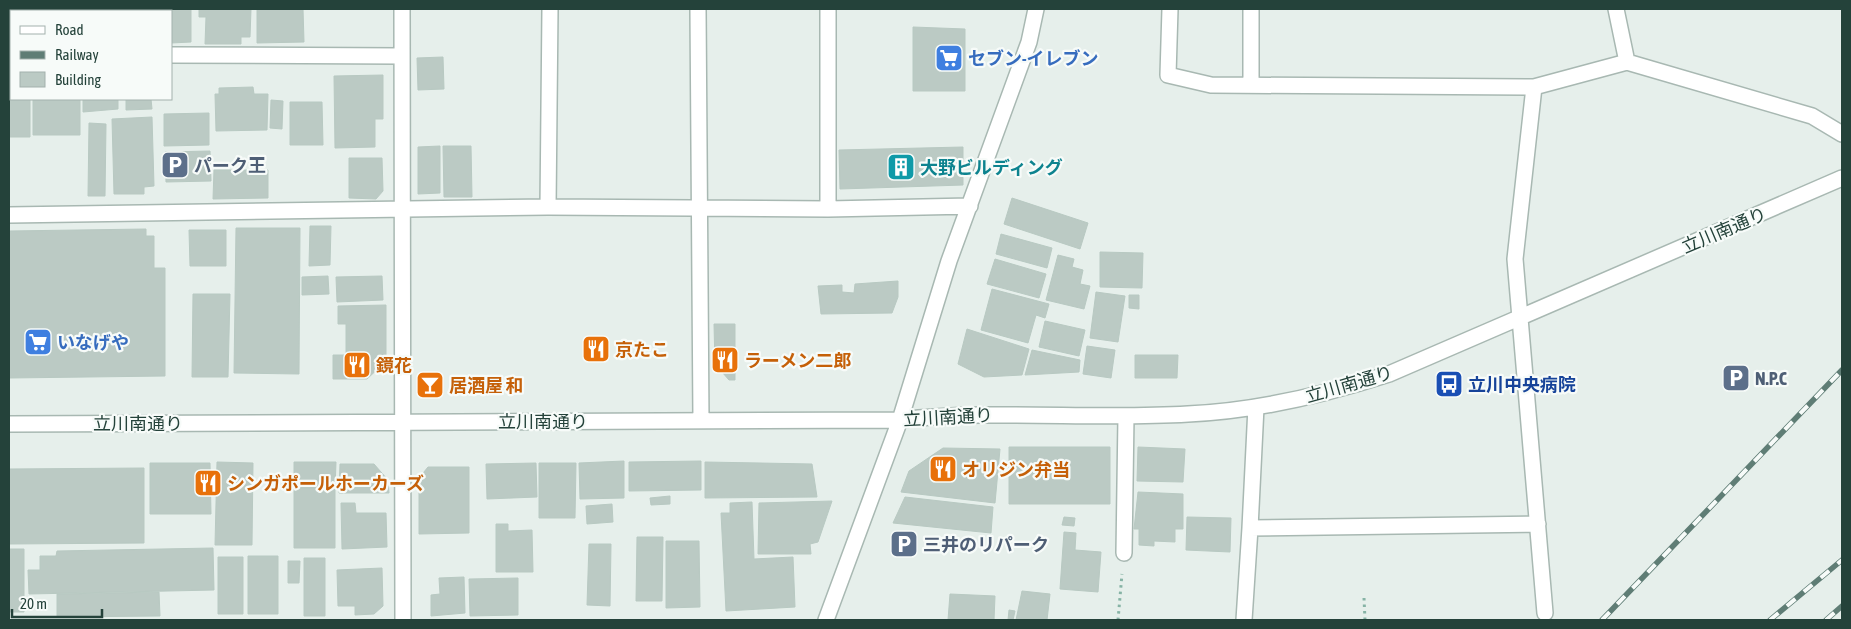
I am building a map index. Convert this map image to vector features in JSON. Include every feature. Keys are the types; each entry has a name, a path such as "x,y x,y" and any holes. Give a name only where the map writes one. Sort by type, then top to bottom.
{"street":[{"path":"402,9 403,620"},
{"path":"548,207 550,9"},
{"path":"698,9 701,420"},
{"path":"828,9 828,209"},
{"path":"826,620 900,420 949,261 1029,42 1036,9"},
{"path":"1170,9 1168,75 1211,85 1534,87 1627,62 1812,116 1842,134"},
{"path":"1251,9 1251,85"},
{"path":"1616,9 1627,62"},
{"path":"172,55 401,56"},
{"path":"1534,87 1515,259 1545,613"},
{"name":"立川南通り","path":"9,424 900,420 948,414 1126,416 1189,414 1256,407 1352,386 1389,374 1735,226 1842,178"},
{"path":"9,215 402,211 548,207 828,209 970,206"},
{"path":"1244,620 1256,407"},
{"path":"1124,553 1126,416"},
{"path":"1250,528 1538,524"}],"path":[{"path":"1118,620 1124,553"},
{"path":"1364,598 1365,620"}],"building":[{"path":"29,9 57,9 57,10"},
{"path":"65,9 97,9 97,10"},
{"path":"103,9 135,9 135,10"},
{"path":"191,9 191,42 172,43 172,10 144,10"},
{"path":"199,9 251,9 250,37 241,37 241,44 205,44 206,17 199,17"},
{"path":"257,9 303,9 304,42 257,43"},
{"path":"10,20 10,39 9,39"},
{"path":"913,27 965,29 965,91 913,91"},
{"path":"443,57 444,89 418,90 417,58"},
{"path":"383,75 383,119 375,119 375,147 335,148 334,76"},
{"path":"10,80 10,100 30,100 30,137 9,137"},
{"path":"253,87 254,94 268,94 267,130 216,131 215,94 219,94 219,88"},
{"path":"33,100 80,100 80,135 33,135"},
{"path":"83,100 118,100 118,109 83,112"},
{"path":"126,100 151,100 152,109 126,110"},
{"path":"271,100 283,101 282,129 270,128"},
{"path":"290,102 322,102 323,145 290,145"},
{"path":"209,113 209,145 164,146 164,114"},
{"path":"152,117 154,186 144,187 144,194 114,194 112,119"},
{"path":"89,123 106,124 105,196 88,196"},
{"path":"440,146 440,193 418,194 418,147"},
{"path":"443,146 471,146 472,197 444,197"},
{"name":"大野ビルディング","path":"963,147 963,185 840,189 839,150"},
{"path":"210,151 211,181 166,182 165,152"},
{"path":"349,158 382,158 383,191 376,199 349,198"},
{"path":"214,170 268,170 268,198 213,199"},
{"path":"1012,198 1088,223 1080,249 1004,224"},
{"path":"310,226 331,226 330,265 309,266"},
{"path":"236,228 300,228 299,374 234,373"},
{"path":"146,229 146,236 154,236 154,268 165,268 165,376 9,378 9,231"},
{"path":"189,230 226,230 226,266 190,266"},
{"path":"1001,234 1052,248 1047,268 996,254"},
{"path":"1100,252 1143,253 1142,288 1100,287"},
{"path":"1058,255 1074,259 1072,267 1083,270 1080,284 1090,286 1084,309 1046,300"},
{"path":"995,259 1046,274 1039,298 987,284"},
{"path":"328,276 329,294 302,295 302,277"},
{"path":"382,276 383,300 337,302 336,277"},
{"path":"898,281 898,297 892,313 821,314 818,286 842,285 842,292 854,293 855,284"},
{"path":"992,289 1049,304 1045,318 1036,315 1028,343 981,330"},
{"path":"1096,292 1125,296 1118,342 1090,338"},
{"path":"193,294 230,294 228,377 192,377"},
{"path":"1129,295 1139,295 1139,309 1129,308"},
{"path":"386,305 386,355 382,365 367,379 333,379 333,355 346,355 346,324 338,324 338,306"},
{"path":"1045,321 1085,330 1079,356 1039,347"},
{"path":"714,324 735,324 735,380 729,380 715,364"},
{"path":"967,329 1029,349 1022,375 984,377 958,364"},
{"path":"1087,346 1115,350 1111,378 1083,374"},
{"path":"1032,350 1080,360 1079,372 1025,375"},
{"path":"1135,355 1178,355 1177,378 1135,378"},
{"path":"1009,447 1110,447 1110,504 1009,504"},
{"path":"1138,447 1185,449 1183,482 1137,481"},
{"path":"943,448 1000,449 995,503 901,492 909,471"},
{"path":"624,461 624,498 580,499 579,463"},
{"path":"701,461 701,490 629,491 629,462"},
{"path":"217,462 253,463 252,545 215,545"},
{"path":"294,462 336,462 335,489 294,488"},
{"path":"705,462 812,464 817,497 705,498"},
{"path":"150,463 210,463 211,514 150,514"},
{"path":"536,463 537,497 487,499 486,464"},
{"path":"539,463 576,463 575,518 539,518"},
{"path":"340,464 374,464 388,480 389,493 339,493"},
{"path":"428,467 469,467 469,533 419,534 419,478"},
{"path":"144,468 144,543 9,544 9,469"},
{"path":"294,488 335,489 335,548 294,548"},
{"path":"1138,492 1183,494 1183,529 1175,529 1175,542 1154,541 1154,546 1139,545 1139,529 1134,529"},
{"path":"670,496 670,504 651,505 650,498"},
{"path":"905,497 993,507 991,533 893,523"},
{"path":"832,501 818,542 810,544 811,554 758,554 759,503"},
{"path":"752,502 754,559 793,557 795,607 726,611 721,513 730,513 730,503"},
{"path":"341,503 355,503 356,513 386,513 387,547 342,549"},
{"path":"612,504 613,522 587,524 586,506"},
{"path":"1064,517 1075,518 1074,526 1062,525"},
{"path":"1187,517 1231,518 1230,552 1186,550"},
{"path":"496,524 508,524 508,531 532,530 533,572 496,572"},
{"path":"1064,532 1076,533 1075,550 1101,552 1098,592 1060,589"},
{"path":"637,537 663,537 662,601 636,601"},
{"path":"666,541 699,541 700,607 666,608"},
{"path":"589,544 611,544 610,606 587,605"},
{"path":"213,548 214,590 29,594 28,570 40,570 40,556 56,556 57,551"},
{"path":"9,549 24,549 24,612 9,612"},
{"path":"248,556 278,556 278,614 248,614"},
{"path":"218,557 243,557 243,614 218,614"},
{"path":"304,558 325,558 325,616 304,616"},
{"path":"288,561 300,561 299,583 288,583"},
{"path":"382,568 383,606 374,614 355,615 355,606 338,606 337,570"},
{"path":"464,577 465,613 431,616 431,595 440,594 439,578"},
{"path":"518,578 518,615 470,616 469,579"},
{"path":"1022,591 1050,594 1047,620 1016,620"},
{"path":"159,592 160,616 57,617 57,594"},
{"path":"950,594 995,596 994,620 948,620"},
{"path":"1009,610 1015,611 1013,620 1008,620"}],"railway":[{"path":"1602,620 1842,370"},
{"path":"1770,620 1842,560"},
{"path":"1826,620 1842,606"}],"place":[{"name":"セブン-イレブン","path":"949,58"},
{"name":"パーク王","path":"175,165"},
{"name":"大野ビルディング","path":"901,167"},
{"name":"いなげや","path":"38,342"},
{"name":"京たこ","path":"596,349"},
{"name":"ラーメン二郎","path":"725,360"},
{"name":"鏡花","path":"357,365"},
{"name":"N.P.C","path":"1736,378"},
{"name":"立川中央病院","path":"1449,384"},
{"name":"居酒屋 和","path":"430,385"},
{"name":"オリジン弁当","path":"943,469"},
{"name":"シンガポールホーカーズ","path":"208,483"},
{"name":"三井のリパーク","path":"904,544"}]}
